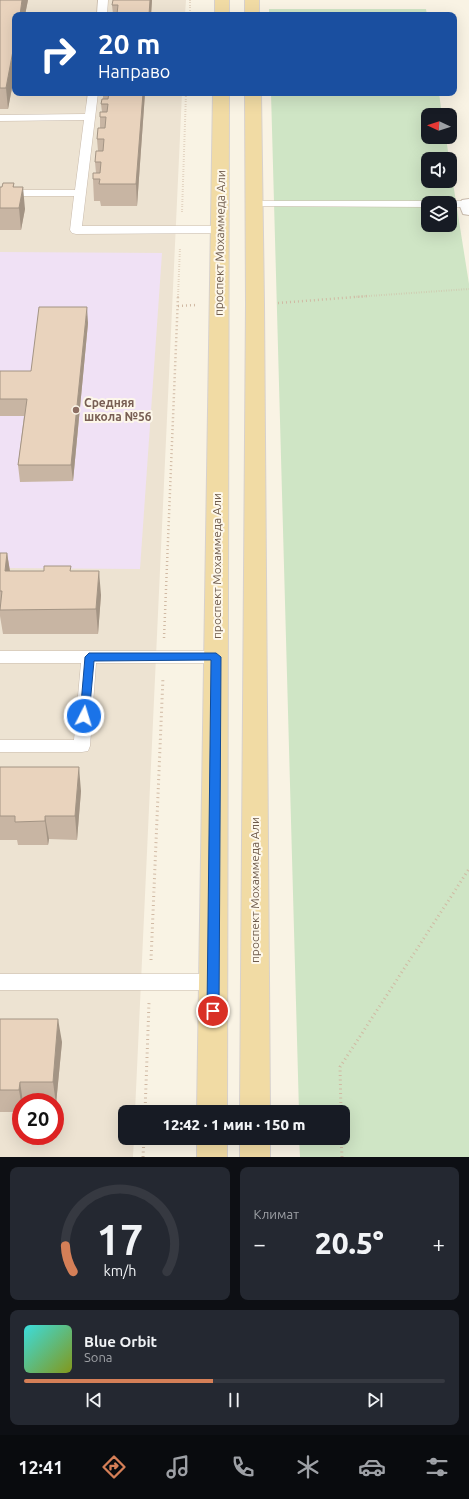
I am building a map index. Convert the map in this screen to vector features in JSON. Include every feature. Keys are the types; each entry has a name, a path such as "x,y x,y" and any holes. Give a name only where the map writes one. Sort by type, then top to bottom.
{"main road":[{"path":"222,0 222,12"},
{"path":"252,0 252,12"},
{"name":"проспект Мохаммеда Али","path":"212,1105 221,96"},
{"name":"проспект Мохаммеда Али","path":"253,96 255,304 255,1105"},
{"path":"212,1145 212,1157"},
{"path":"255,1145 255,1157"}],"lane":[{"path":"102,12 103,0"},
{"path":"92,96 76,230 220,230"},
{"path":"0,118 90,117"},
{"path":"0,193 81,194"},
{"path":"254,204 421,204"},
{"path":"457,205 469,206"},
{"path":"0,657 216,657"},
{"path":"0,746 82,746 89,657"},
{"path":"0,982 213,982"}],"path":[{"path":"190,0 190,12"},
{"path":"145,1105 186,96"},
{"path":"255,304 292,303 469,289"},
{"path":"178,306 219,305"},
{"path":"341,1105 340,1066 469,869"},
{"path":"143,1157 144,1145"},
{"path":"341,1145 342,1157"}],"shaded area":[{"path":"0,0 186,0 185,12 12,12 12,96 182,96 135,1105 118,1105 118,1145 134,1145 133,1157 0,1157"},
{"name":"Средняя школа №56","path":"0,252 162,253 140,569 0,568"}],"green space":[{"path":"269,9 426,9 426,12 269,12"},
{"path":"271,96 439,96 441,108 421,108 421,144 447,144 448,152 421,152 421,188 454,188 455,196 421,196 421,232 457,232 457,208 469,284 469,1157 300,1157 299,1145 350,1145 350,1105 299,1105"}],"building":[{"path":"0,0 22,0 20,12 12,12 12,56 6,88 0,88"},
{"path":"113,0 150,0 149,12 117,12 118,5 112,5"},
{"path":"108,96 143,96 136,184 99,184 100,179 93,179 93,173 100,173 101,162 95,162 96,151 103,151 104,139 97,139 98,128 105,128 106,117 100,117 100,112 107,112 108,104 101,104 102,99 108,99"},
{"path":"3,183 14,183 13,187 23,187 19,208 0,208 0,187 2,187"},
{"path":"39,307 87,307 71,465 18,465 27,399 0,399 0,371 31,371"},
{"path":"0,553 7,553 5,571 44,571 44,566 71,566 70,571 99,571 96,609 0,610 2,591 0,591"},
{"path":"0,767 79,767 75,816 45,816 45,821 15,822 15,816 0,816"},
{"path":"0,1019 58,1019 53,1082 20,1082 19,1090 0,1090"}],"place":[{"name":"Средняя школа №56","path":"76,410"}],"route":[{"path":"84,716 89,657 216,657 213,1011"}]}
